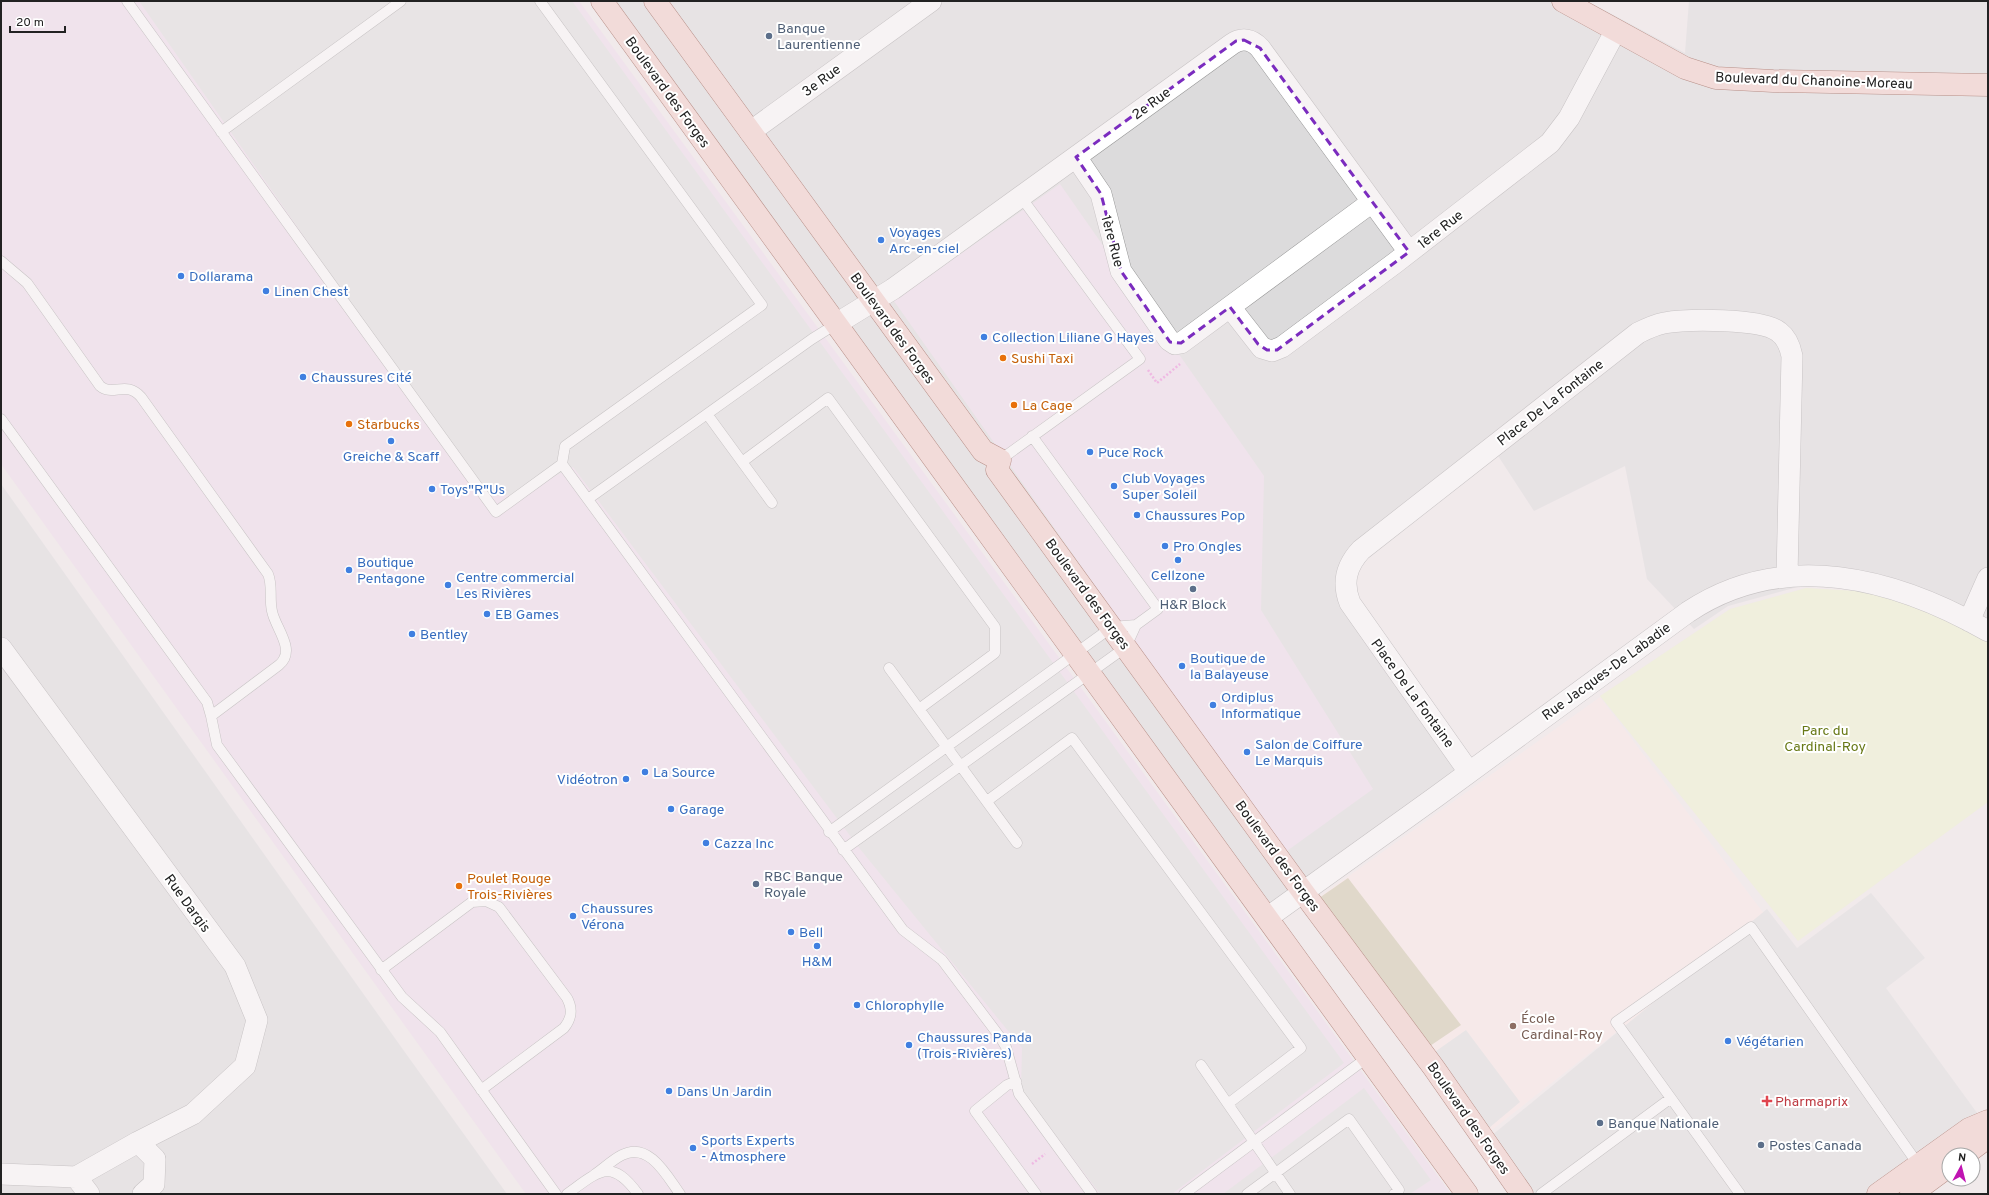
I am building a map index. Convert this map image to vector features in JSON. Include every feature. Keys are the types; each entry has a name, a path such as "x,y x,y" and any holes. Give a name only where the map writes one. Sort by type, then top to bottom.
{"main road":[{"name":"Boulevard des Forges","path":"602,1 1467,1194"},
{"name":"Boulevard des Forges","path":"655,1 983,451 1000,460 997,470 1303,892 1434,1068 1522,1194"},
{"name":"Boulevard du Chanoine-Moreau","path":"1563,1 1685,68 1716,78 1773,81 1988,84"},
{"path":"1911,1194 1924,1172 1969,1129 1988,1121"},
{"path":"1975,1147 1988,1134"},
{"path":"1878,1194 1924,1172 1941,1168"}],"street":[{"name":"3e Rue","path":"750,132 931,1"},
{"name":"1ère Rue","path":"1230,307 1262,348 1267,350 1277,350 1409,252 1550,143 1569,118 1616,30"},
{"name":"2e Rue","path":"836,324 893,289 1236,42 1249,40 1260,48 1409,252"},
{"name":"1ère Rue","path":"1076,157 1099,190 1122,275 1168,340 1175,344"},
{"path":"1175,344 1181,343 1372,202"},
{"name":"Place De La Fontaine","path":"1469,772 1352,607 1346,594 1345,585 1349,566 1361,550 1638,333 1649,328 1672,322 1757,323 1773,328 1786,338 1792,356 1787,576"},
{"name":"Rue Jacques-De Labadie","path":"1267,918 1698,605 1737,588 1787,576 1827,575 1860,579 1921,599 1988,631"},
{"path":"1969,621 1988,578"},
{"name":"Rue Dargis","path":"1,648 235,966 257,1020 245,1066 193,1114 138,1142 76,1177"},
{"path":"138,1142 155,1159 154,1184 143,1194"},
{"path":"1,1174 76,1177 89,1194"}],"lane":[{"path":"127,1 496,512 562,464 565,446 762,305 540,1"},
{"path":"221,132 401,1"},
{"path":"1000,460 1140,359 1021,197"},
{"path":"1,261 27,283 100,386 105,390 131,389 141,398 268,574 271,584 272,615 286,648 285,657 279,665 211,716"},
{"path":"588,499 836,324"},
{"path":"742,462 828,398 995,627 996,653 919,709"},
{"path":"707,414 772,503"},
{"path":"1,419 206,702 211,716 217,745 381,970 402,997 435,1026 556,1194"},
{"path":"843,850 1126,647 1136,625 1158,608 1032,436"},
{"path":"562,464 829,832 903,930 942,960 1000,1037 1006,1048 1019,1094 1092,1194"},
{"path":"829,832 1112,627 1136,625"},
{"path":"888,668 1017,843"},
{"path":"987,801 1072,738 1301,1048 1229,1103"},
{"path":"381,970 472,902 486,901 499,907 567,998 571,1010 569,1020 564,1028 481,1090"},
{"path":"1740,1194 1616,1022 1751,927 1924,1172"},
{"path":"1184,1194 1368,1056"},
{"path":"1201,1065 1229,1103 1290,1194"},
{"path":"1016,1081 1008,1085 975,1111 1036,1194"},
{"path":"1541,1194 1671,1098"},
{"path":"1248,1194 1349,1119 1399,1190 1394,1194"},
{"path":"567,1194 622,1155 631,1152 640,1152 655,1160 680,1194"},
{"path":"594,1175 603,1172 618,1173 627,1180 638,1194"}],"path":[{"path":"1140,359 1157,383 1186,359 1175,344"},
{"path":"1020,1173 1057,1145"}],"highlighted area":[{"path":"1244,40 1260,48 1409,252 1277,350 1267,350 1258,344 1230,307 1181,343 1170,342 1121,271 1101,194 1076,157 1236,41"}],"shaded area":[{"path":"1,1 579,1 1451,1194 526,1194 1,464"},
{"path":"139,1 572,1 1344,1063 1172,1194 1100,1194 1021,1089 1022,1048 860,849 573,467 516,495 486,496"},
{"path":"610,1 1587,1 1685,53 1689,1 1988,1 1988,625 1876,590 1805,585 1728,606 1694,629 1647,579 1625,466 1534,511 1489,442 1346,559 1338,598 1465,765 1260,918"},
{"path":"1060,184 1264,476 1261,610 1373,789 1284,853 894,301"},
{"path":"1,484 404,1051 507,1194 1,1194"},
{"name":"École Cardinal-Roy","path":"1600,697 1765,915 1483,1137 1311,903"},
{"path":"1348,878 1461,1025 1421,1052 1312,903"},
{"path":"1871,893 1925,958 1886,988 1988,1128 1973,1147 1941,1147 1941,1164 1913,1194 1524,1194 1485,1141 1767,909 1797,948"},
{"path":"1466,1030 1520,1102 1483,1133 1429,1056"},
{"path":"1364,1088 1431,1180 1410,1194 1223,1194"}],"green space":[{"name":"Parc du Cardinal-Roy","path":"1806,588 1875,592 1988,630 1988,802 1798,941 1600,696 1730,609"}],"place":[{"name":"Banque Laurentienne","path":"769,36"},
{"name":"Voyages Arc-en-ciel","path":"881,240"},
{"name":"Dollarama","path":"181,276"},
{"name":"Linen Chest","path":"266,291"},
{"name":"Collection Liliane G Hayes","path":"984,337"},
{"name":"Sushi Taxi","path":"1003,358"},
{"name":"Chaussures Cité","path":"303,377"},
{"name":"La Cage","path":"1014,405"},
{"name":"Starbucks","path":"349,424"},
{"name":"Greiche & Scaff","path":"391,441"},
{"name":"Puce Rock","path":"1090,452"},
{"name":"Club Voyages Super Soleil","path":"1114,486"},
{"name":"Toys\"R\"Us","path":"432,489"},
{"name":"Chaussures Pop","path":"1137,515"},
{"name":"Pro Ongles","path":"1165,546"},
{"name":"Cellzone","path":"1178,560"},
{"name":"Boutique Pentagone","path":"349,570"},
{"name":"Centre commercial Les Rivières","path":"448,585"},
{"name":"H&R Block","path":"1193,589"},
{"name":"EB Games","path":"487,614"},
{"name":"Bentley","path":"412,634"},
{"name":"Boutique de la Balayeuse","path":"1182,666"},
{"name":"Ordiplus Informatique","path":"1213,705"},
{"name":"Salon de Coiffure Le Marquis","path":"1247,752"},
{"name":"La Source","path":"645,772"},
{"name":"Vidéotron","path":"626,779"},
{"name":"Garage","path":"671,809"},
{"name":"Cazza Inc","path":"706,843"},
{"name":"RBC Banque Royale","path":"756,884"},
{"name":"Poulet Rouge Trois-Rivières","path":"459,886"},
{"name":"Chaussures Vérona","path":"573,916"},
{"name":"Bell","path":"791,932"},
{"name":"H&M","path":"817,946"},
{"name":"Chlorophylle","path":"857,1005"},
{"name":"École Cardinal-Roy","path":"1513,1026"},
{"name":"Végétarien","path":"1728,1041"},
{"name":"Chaussures Panda (Trois-Rivières)","path":"909,1045"},
{"name":"Dans Un Jardin","path":"669,1091"},
{"name":"Pharmaprix","path":"1767,1101"},
{"name":"Banque Nationale","path":"1600,1123"},
{"name":"Postes Canada","path":"1761,1145"},
{"name":"Sports Experts - Atmosphere","path":"693,1148"}]}
